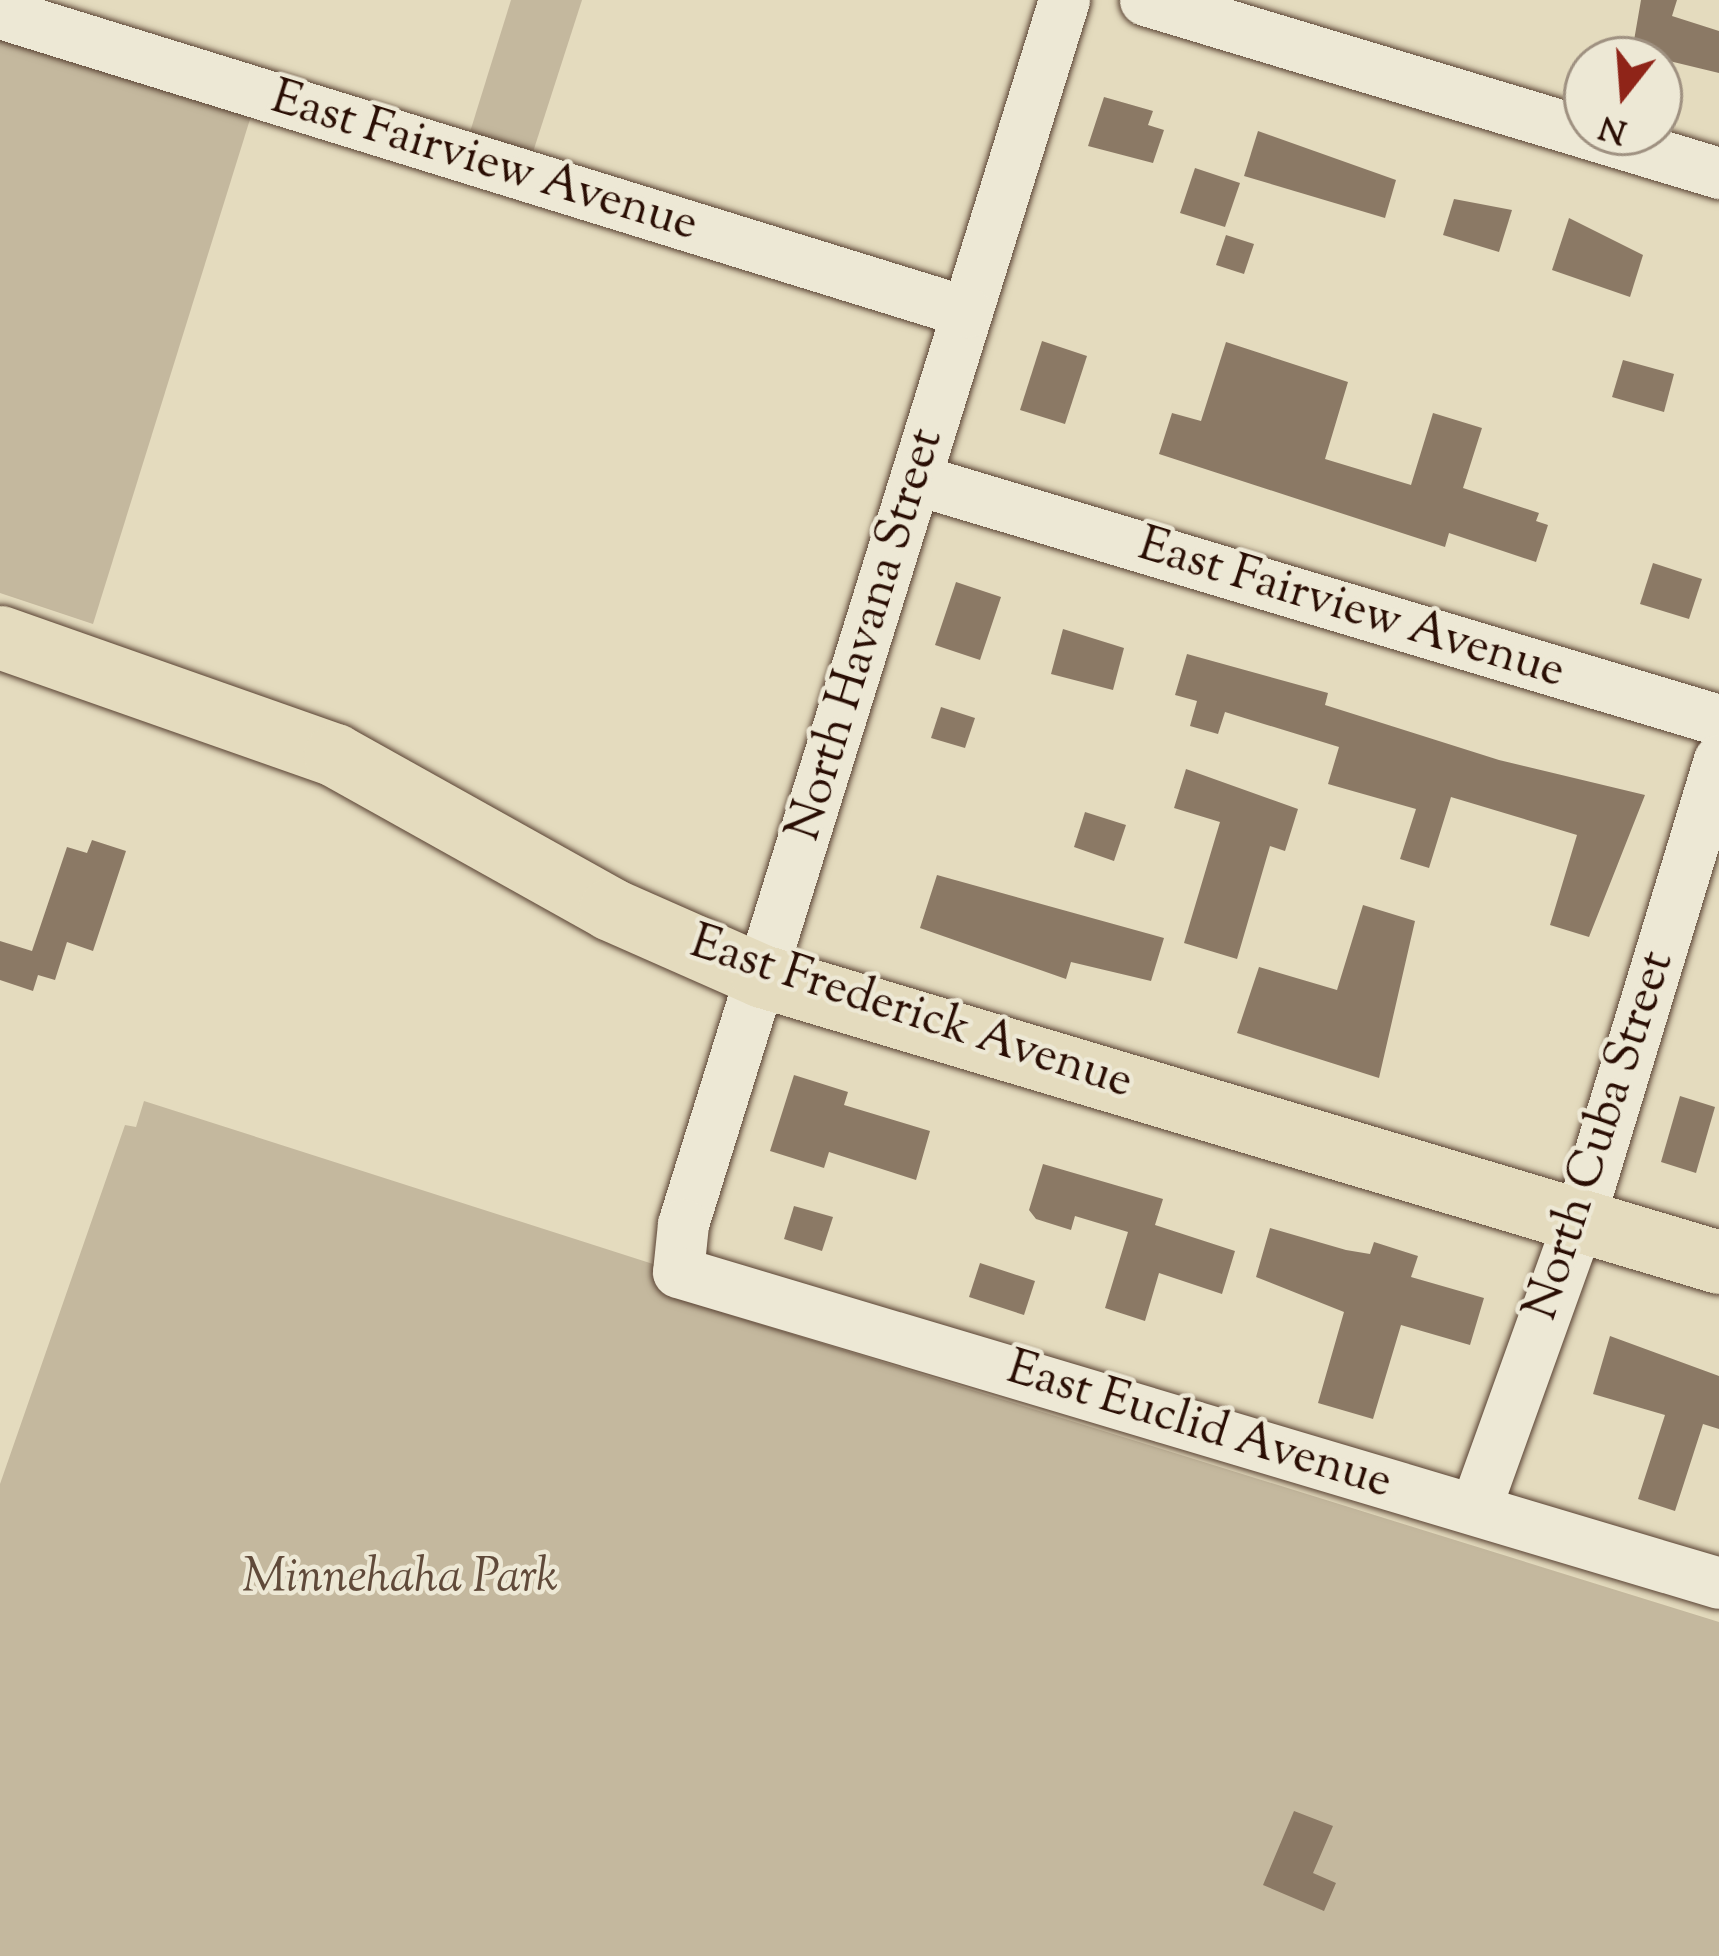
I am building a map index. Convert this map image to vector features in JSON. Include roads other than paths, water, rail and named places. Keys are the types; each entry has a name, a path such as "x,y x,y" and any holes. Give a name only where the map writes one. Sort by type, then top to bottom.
{"main road":[{"name":"East Frederick Avenue","path":"0,637 335,755 610,909 762,976 1719,1262"}],"street":[{"name":"North Havana Street","path":"678,1272 683,1224 1064,0"},
{"path":"1145,0 1719,173"},
{"name":"East Fairview Avenue","path":"0,13 967,312"},
{"name":"East Fairview Avenue","path":"915,479 1719,721"},
{"name":"North Cuba Street","path":"1475,1509 1579,1220 1719,760"},
{"name":"East Euclid Avenue","path":"678,1272 1719,1583"}],"park label":[{"name":"Minnehaha Park","path":"400,1579"}]}
